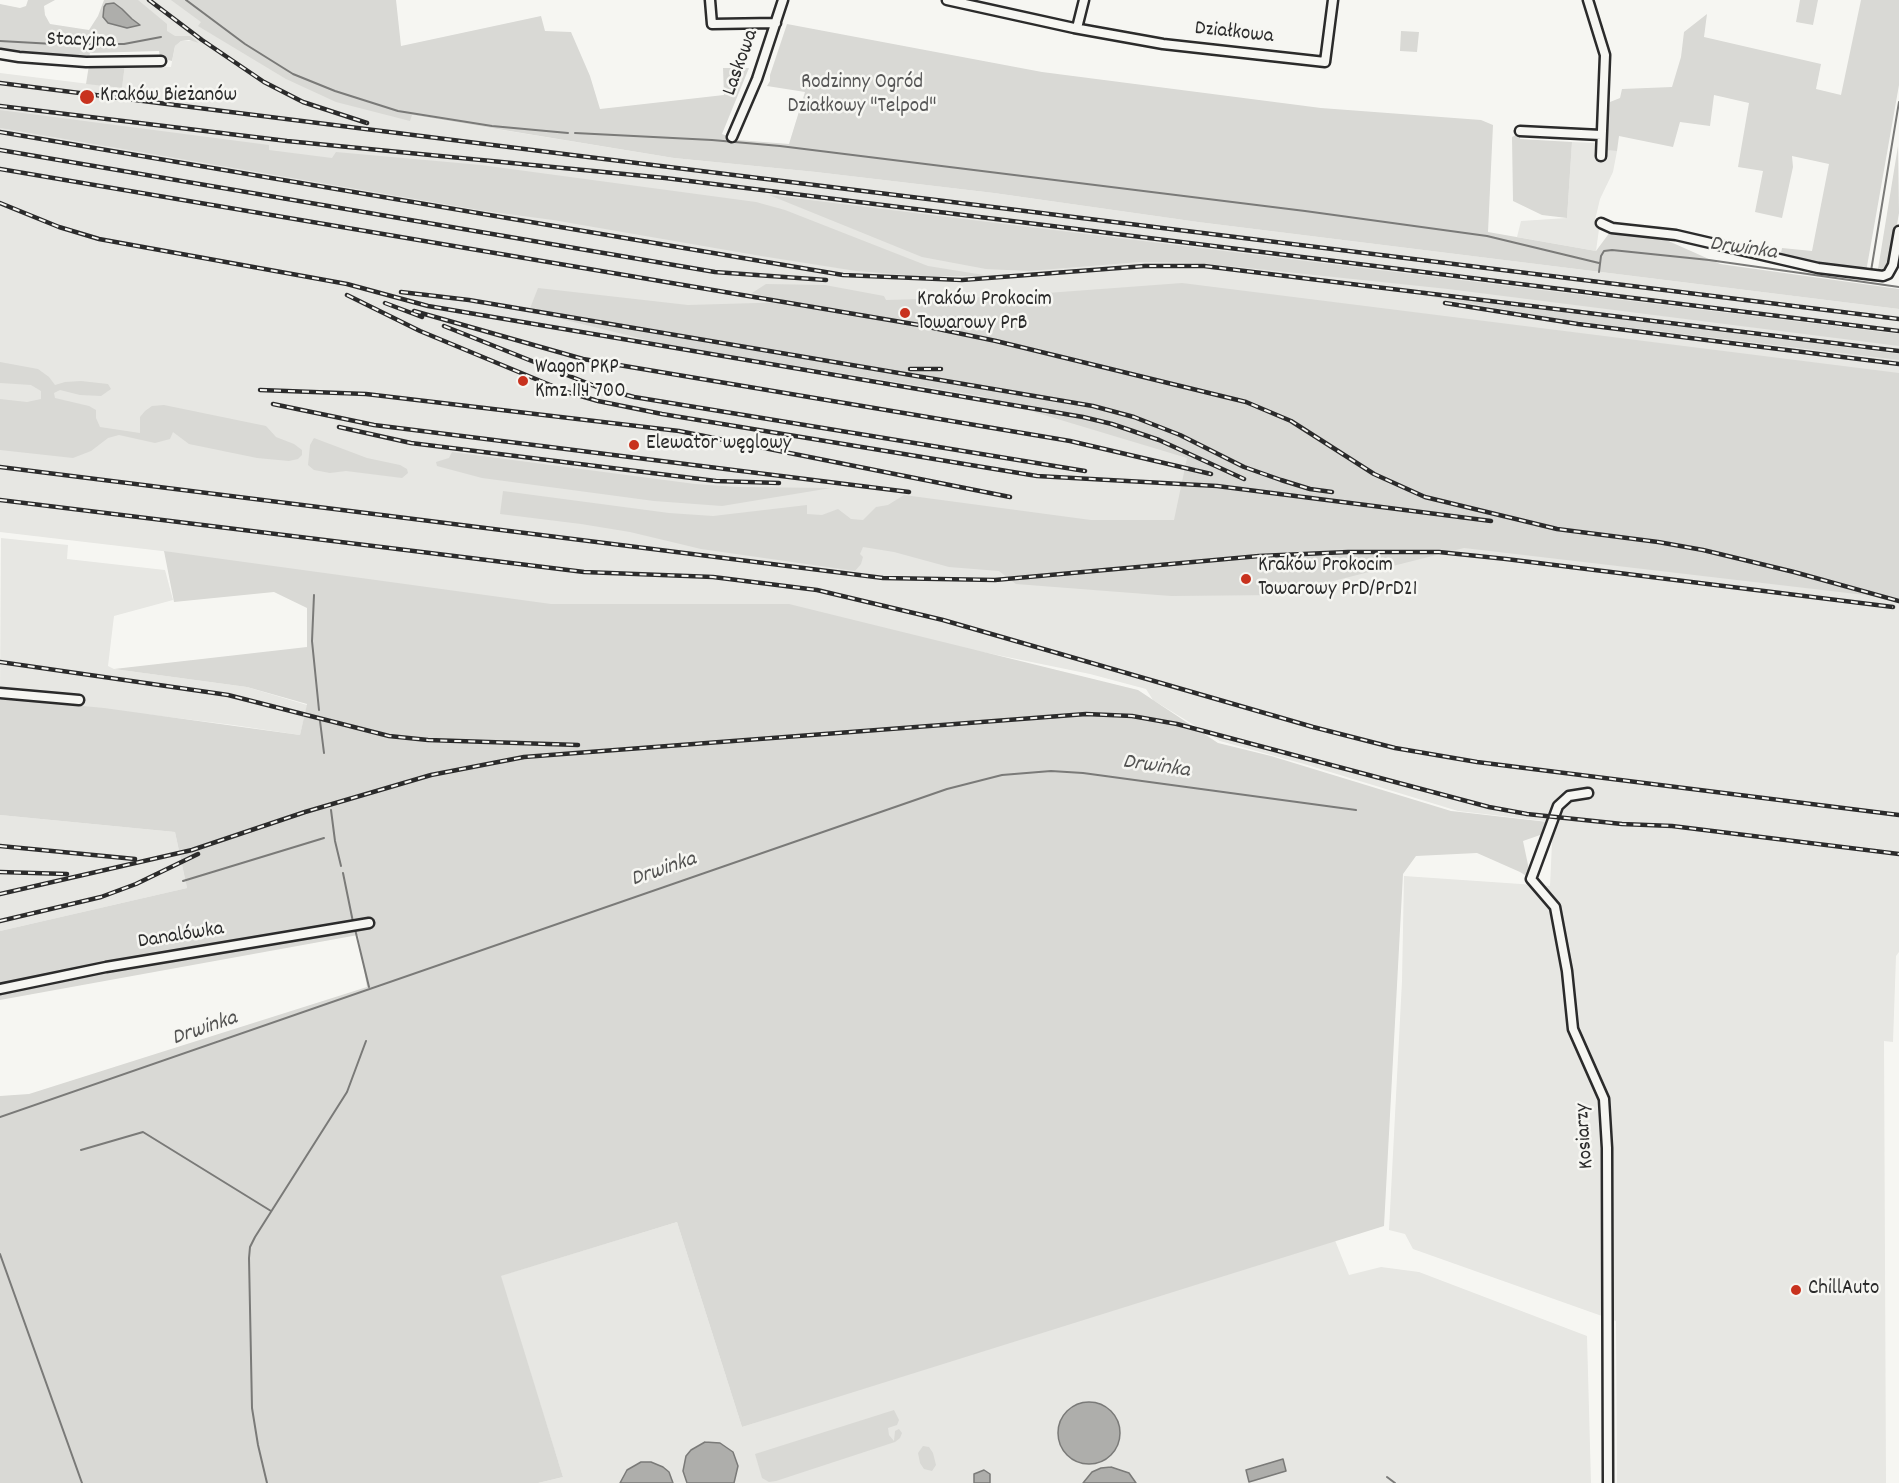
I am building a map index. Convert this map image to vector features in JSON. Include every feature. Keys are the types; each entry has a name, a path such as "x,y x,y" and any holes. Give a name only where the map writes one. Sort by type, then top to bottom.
{"street":[{"path":"710,0 712,24 776,23"},
{"name":"Laskowa","path":"732,137 757,79 783,0"},
{"name":"Działkowa","path":"947,0 966,2 1077,28 1163,44 1326,62 1333,0"},
{"path":"1077,28 1084,0"},
{"path":"1588,0 1605,55 1601,156"},
{"name":"Stacyjna","path":"0,54 86,62 161,61"},
{"path":"1520,131 1601,135"},
{"path":"1601,223 1612,228 1676,235 1818,268 1883,276 1888,274 1893,265 1899,231"},
{"path":"0,693 79,700"},
{"name":"Kosiarzy","path":"1588,793 1569,796 1558,806 1531,879 1555,907 1567,971 1573,1029 1604,1099 1607,1148 1608,1483"},
{"name":"Danalówka","path":"0,989 106,967 369,923"}],"shaded area":[{"path":"135,0 190,0 404,114 674,158 994,193 1198,222 1899,309 1899,952 1896,956 1893,1042 1884,1041 1886,1483 1617,1483 1616,1321 1413,1249 1405,1234 1389,1230 1402,981 1404,876 1550,886 1553,822 1458,811 1220,741 1153,700 1146,689 1090,674 963,648 505,604 162,551 0,532 0,73 122,88 125,64 171,67 175,46 181,41 195,41 171,37"},
{"path":"114,3 140,25 127,28 108,23 103,17 104,7 106,4"},
{"path":"1572,142 1596,143 1598,149 1617,151 1613,172 1600,199 1594,224 1599,229 1596,251 1517,237 1521,221 1567,218"},
{"path":"1,538 68,545 67,559 165,570 173,600 114,616 108,666 114,669 247,687 307,705 300,735 0,696"},
{"path":"0,815 175,832 187,888 0,931"},
{"path":"677,1222 742,1427 1332,1233 1349,1275 1381,1267 1419,1272 1587,1336 1591,1483 538,1483 563,1477 500,1276"},
{"path":"1089,1402 1106,1407 1111,1411 1115,1416 1120,1433 1115,1450 1111,1455 1106,1459 1089,1464 1072,1459 1067,1455 1063,1450 1058,1433 1063,1416 1067,1411 1072,1407"},
{"path":"705,1442 720,1443 733,1452 738,1466 734,1483 687,1483 683,1471 686,1456 691,1450"},
{"path":"1283,1459 1286,1471 1249,1482 1246,1470"},
{"path":"641,1462 651,1462 663,1467 669,1472 673,1483 620,1483 627,1470"},
{"path":"1111,1467 1129,1473 1136,1483 1083,1483 1092,1472"},
{"path":"984,1470 990,1474 990,1483 974,1483 974,1474"}],"green space":[{"path":"28,0 55,0 44,6 45,15 50,24 89,30 104,0 138,0 167,24 167,31 175,36 190,36 199,43 189,40 181,41 175,46 172,61 160,58 159,51 90,53 89,58 16,54 0,50 0,4 20,8 26,6","holes":["114,3 134,21 103,17 106,4"]},
{"name":"Rodzinny Ogród Działkowy \"Telpod\"","path":"171,0 396,0 401,46 541,16 545,31 571,32 590,76 600,109 724,95 723,68 749,68 722,134 738,140 789,144 805,92 767,86 787,24 1042,72 1321,108 1481,120 1493,125 1488,232 1596,251 1610,232 1664,239 1720,264 1899,289 1899,309 1198,222 994,193 674,158 412,115 410,121 336,102 286,79 198,26 201,22"},
{"path":"1800,0 1818,0 1813,25 1796,22"},
{"path":"1861,0 1899,0 1899,85 1866,272 1780,258 1782,248 1812,251 1829,164 1792,156 1793,167 1782,218 1755,212 1763,171 1738,167 1749,103 1714,95 1710,126 1680,122 1673,147 1619,136 1617,151 1604,150 1610,102 1620,98 1622,89 1672,87 1681,57 1684,32 1707,14 1704,37 1821,64 1816,89 1841,95"},
{"path":"1401,31 1419,32 1417,52 1400,51"},
{"path":"125,64 122,88 86,84 89,65"},
{"path":"0,110 269,145 269,150 332,158 336,152 481,165 756,202 785,210 928,266 990,276 918,276 856,271 553,220 485,211 0,128"},
{"path":"1520,133 1520,139 1572,142 1567,218 1542,215 1513,201 1512,137"},
{"path":"1898,146 1899,213 1890,265 1886,270 1878,269"},
{"path":"769,195 1899,334 1899,346 1448,289 1200,263 1140,262 1029,271 986,269 922,257"},
{"path":"1182,283 1899,373 1899,599 1464,548 1278,595 1171,596 1016,584 999,571 949,567 894,552 863,547 860,554 863,557 861,564 855,571 701,549 630,532 581,524 500,514 503,491 669,513 713,516 807,505 807,514 822,515 838,509 851,519 863,520 876,507 888,505 904,495 1091,520 1174,520 1187,458 981,396 659,343 529,311 538,288 688,305 791,302 752,293 766,284 825,285 884,296 886,300 993,297"},
{"path":"1410,293 1899,354 1899,360 1558,319"},
{"path":"0,362 38,369 55,385 81,381 108,384 111,389 101,396 80,395 60,390 54,393 55,398 89,406 96,410 96,418 100,427 140,433 140,417 145,411 152,406 164,405 266,426 276,437 302,450 302,455 298,459 289,461 257,458 189,444 173,432 170,439 155,443 119,435 108,438 91,451 73,458 0,450 0,399 27,402 41,399 41,391 31,385 0,383"},
{"path":"314,438 367,458 400,465 407,469 408,473 402,478 346,471 330,473 314,470 308,465 310,445"},
{"path":"452,452 695,484 831,488 722,506 654,501 482,478 437,466 436,462 449,458"},
{"path":"164,551 551,604 789,604 1138,690 1218,743 1271,756 1451,811 1548,822 1543,834 1523,841 1531,879 1477,853 1416,856 1403,874 1384,1226 742,1427 677,1222 501,1276 563,1477 538,1483 0,1483 0,1096 29,1094 367,987 358,935 0,1000 0,931 187,888 175,832 0,815 0,698 104,708 300,735 307,704 247,687 114,669 307,647 307,608 274,592 174,602"},
{"path":"894,1410 899,1420 897,1425 888,1428 889,1435 894,1441 895,1431 899,1429 902,1433 895,1442 776,1481 769,1482 762,1478 755,1454"},
{"path":"923,1446 929,1447 933,1453 936,1465 932,1471 924,1469 920,1463 918,1453"}],"waterway":[{"path":"186,0 245,44 293,74 335,91 398,111 492,126 568,133"},
{"path":"68,44 124,44 161,37"},
{"path":"0,41 54,44"},
{"path":"1871,271 1899,102"},
{"path":"575,133 780,146 1305,211 1487,236 1599,263"},
{"name":"Drwinka","path":"1599,272 1601,256 1604,251 1612,250 1709,260 1899,287"},
{"path":"314,595 312,641 319,710"},
{"path":"320,721 324,753"},
{"name":"Drwinka","path":"0,1117 947,789 1002,775 1051,771 1083,773 1356,810"},
{"path":"331,810 341,866"},
{"path":"183,881 324,838"},
{"path":"343,873 353,922"},
{"path":"355,929 369,987"},
{"path":"267,1483 252,1408 250,1247 347,1092 366,1041"},
{"path":"81,1150 143,1132 271,1211"},
{"name":"Drwinka","path":"0,1254 82,1483"},
{"path":"1387,1477 1395,1483"}],"railway":[{"path":"149,0 264,82 303,102 367,123"},
{"path":"0,83 1899,319"},
{"path":"0,106 287,141 665,178 1899,331"},
{"path":"0,132 843,275 962,280 1145,266 1204,266 1899,351"},
{"path":"0,150 715,272 826,280"},
{"path":"0,169 919,325 996,341 1246,402 1291,421 1374,474 1425,497 1557,529 1703,550 1899,601"},
{"path":"0,203 59,227 99,239 347,284 428,306 1083,417 1159,440 1244,479"},
{"path":"401,292 469,300 1093,406 1134,417 1180,435 1244,467 1310,489 1332,492"},
{"path":"347,295 420,331 567,392 662,414 1037,476 1217,486 1491,521"},
{"path":"385,303 422,317"},
{"path":"1445,303 1578,324 1899,364"},
{"path":"414,311 583,359 1070,441 1211,474"},
{"path":"444,326 597,387 634,397 1085,471"},
{"path":"910,369 941,369"},
{"path":"260,390 366,394 679,431 1010,497"},
{"path":"273,404 374,425 909,492"},
{"path":"339,427 411,443 716,481 779,483"},
{"path":"0,467 883,578 995,580 1259,556 1348,552 1439,552 1893,607"},
{"path":"0,500 584,572 713,577 817,590 943,620 1313,727 1395,748 1477,762 1899,815"},
{"path":"0,662 228,695 389,736 428,740 578,745"},
{"path":"0,894 192,850 305,812 431,775 524,757 1086,714 1132,716 1177,724 1489,807 1527,814 1622,824 1672,826 1899,854"},
{"path":"0,846 135,859"},
{"path":"0,921 101,897 136,884 198,854"},
{"path":"0,872 67,874"}],"place":[{"name":"Kraków Bieżanów","path":"87,97"},
{"name":"Kraków Prokocim Towarowy PrB","path":"905,313"},
{"name":"Wagon PKP Kmz 114 700","path":"523,381"},
{"name":"Elewator węglowy","path":"634,445"},
{"name":"Kraków Prokocim Towarowy PrD/PrD21","path":"1246,579"},
{"name":"ChillAuto","path":"1796,1290"}]}
